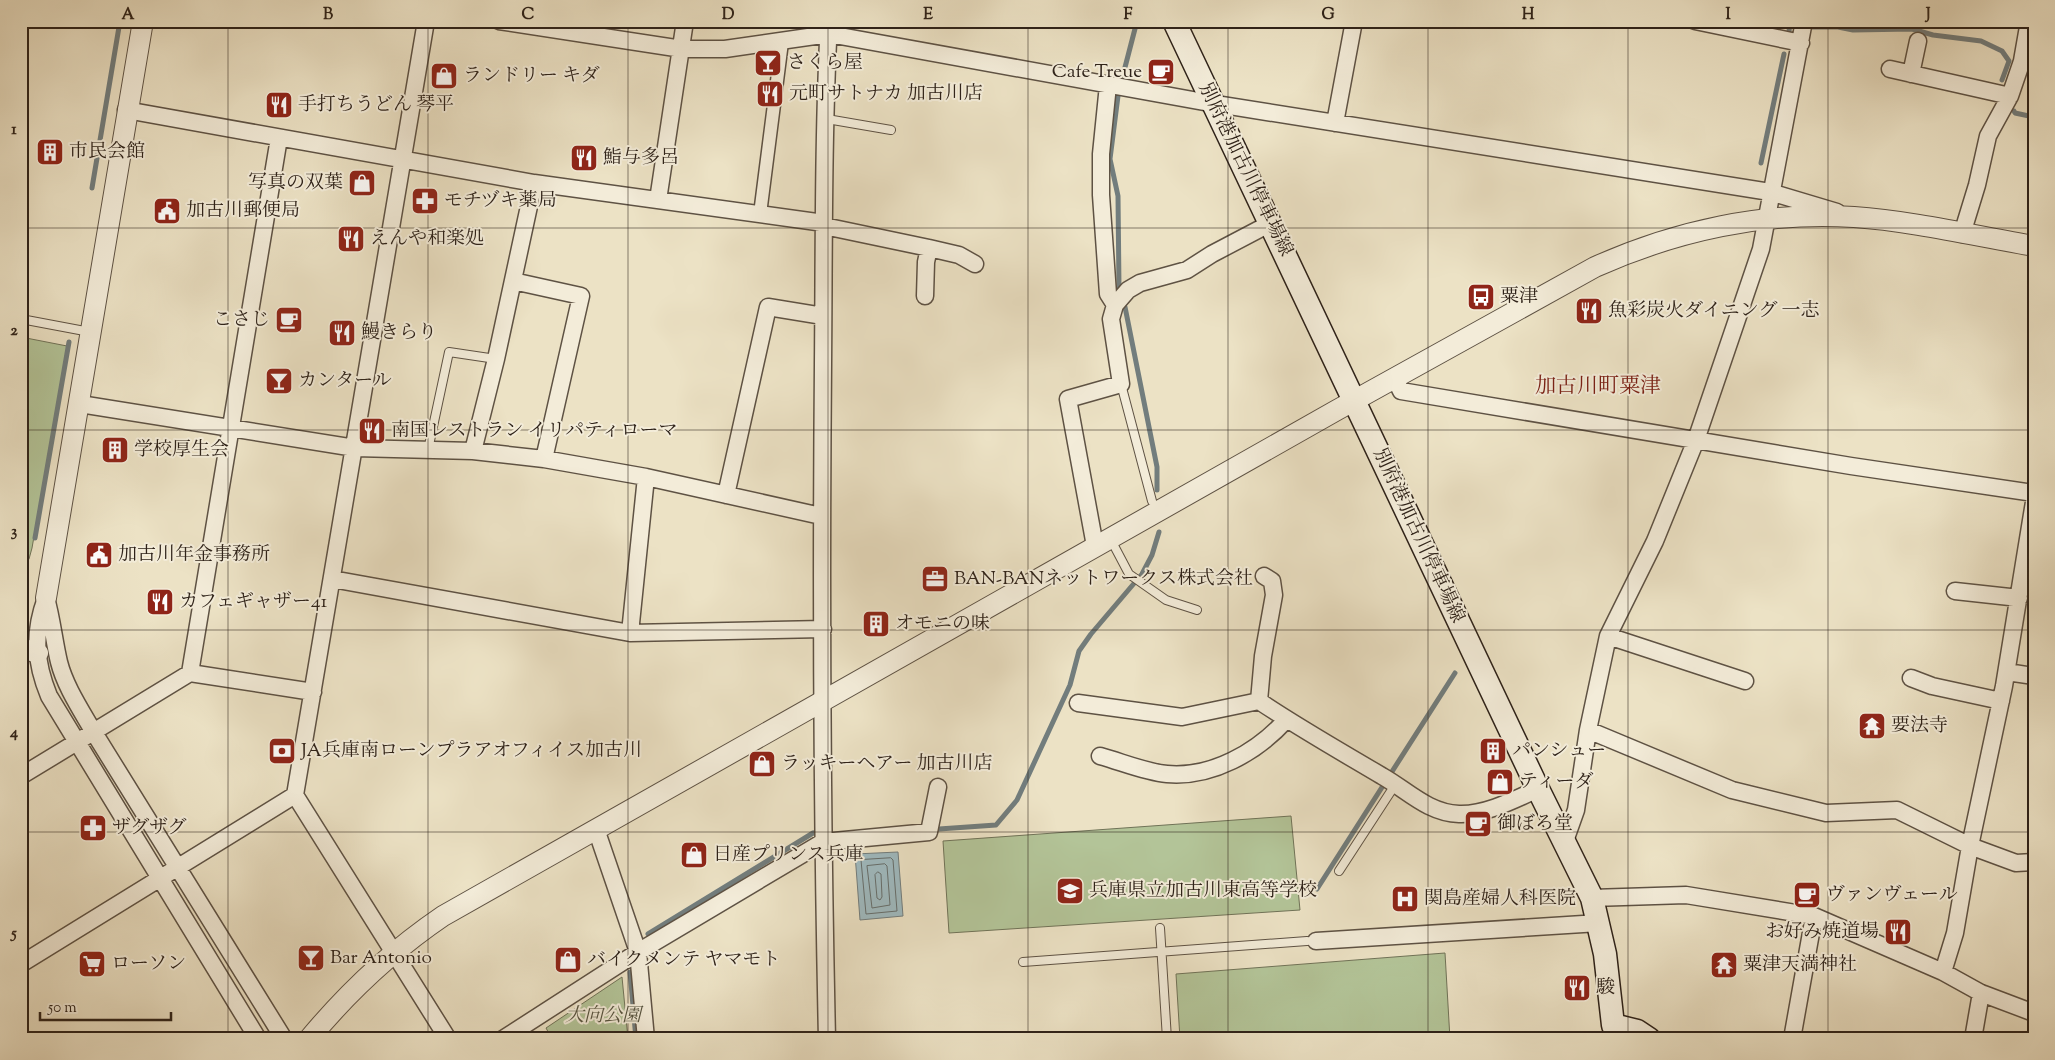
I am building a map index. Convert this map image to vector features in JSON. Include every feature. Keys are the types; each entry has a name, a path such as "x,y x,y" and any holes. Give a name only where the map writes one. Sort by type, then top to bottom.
{"main road":[{"name":"別府港加古川停車場線","path":"1174,21 1538,789 1592,898 1599,923 1613,1032 1637,1031 1649,1039"}],"street":[{"path":"143,21 126,110 92,332 46,598 29,647 47,690 76,742 162,878 258,1039"},
{"path":"426,21 295,795 448,1039"},
{"path":"499,21 682,49 725,49 782,42 829,28 1108,85 1213,104 1770,192 1854,217 2034,246"},
{"path":"658,200 685,21"},
{"path":"1335,123 1354,21"},
{"path":"1696,21 1801,43"},
{"path":"1565,842 1576,810 1588,730 1608,636 1654,541 1696,440 1761,249 1770,192 1804,21"},
{"path":"1962,234 1977,185 1988,136 2010,96 2022,61 2028,21"},
{"path":"827,1039 823,842 822,516 824,225 829,28"},
{"path":"1911,74 1918,41"},
{"path":"760,214 782,42"},
{"path":"1890,69 2010,96"},
{"path":"1108,85 1101,154 1101,195 1108,294 1115,305"},
{"path":"126,110 534,182 824,225 959,255 975,264"},
{"path":"190,673 279,138"},
{"path":"473,451 496,359 534,182"},
{"path":"309,1039 365,979 394,953 443,916 1558,286 1628,252 1705,230 1766,220 1803,217 1854,217"},
{"path":"1103,542 1068,399 1120,384 1111,319 1115,305 1128,290 1140,283 1187,270 1212,254 1271,223"},
{"path":"925,296 926,262 929,248"},
{"path":"513,281 581,296 544,459"},
{"path":"726,495 768,306 823,316"},
{"path":"1395,379 1401,391 2034,493"},
{"path":"80,404 355,448 473,451 544,459 646,476 822,516"},
{"path":"630,633 646,476"},
{"path":"1943,972 1955,933 1970,846 2007,672 2034,502"},
{"path":"1259,701 1262,664 1274,595 1272,581 1264,576"},
{"path":"332,579 630,633 823,629"},
{"path":"1955,591 2018,598"},
{"path":"46,598 52,618 52,630 59,664 94,731 284,1039"},
{"path":"29,647 43,641 52,630"},
{"path":"1608,636 1700,673 1745,681"},
{"path":"29,647 59,664"},
{"path":"2007,672 2034,676"},
{"path":"21,776 190,673 313,692"},
{"path":"1912,678 1932,686 2001,701"},
{"path":"1078,703 1182,717 1259,701 1286,720 1390,781 1438,812 1460,815 1486,810 1538,789"},
{"path":"1100,756 1166,774 1194,772 1221,765 1246,754 1269,738 1286,720"},
{"path":"1588,730 1732,790 1826,813 1897,810 1970,846 2016,863 2034,862"},
{"path":"503,1039 638,952 823,842 930,832 938,787"},
{"path":"21,964 295,795"},
{"path":"596,828 638,952 646,1039"},
{"path":"1592,898 1686,895 1814,916 1943,972 1981,993 2034,1013"},
{"path":"1792,1039 1814,916"},
{"path":"1312,941 1599,923"},
{"path":"1973,1039 1981,993"}],"lane":[{"path":"827,119 891,130"},
{"path":"21,318 92,332"},
{"path":"427,451 449,352 496,359"},
{"path":"1120,384 1152,501"},
{"path":"1103,542 1129,574 1147,588 1166,600 1197,610"},
{"path":"1339,871 1390,781"},
{"path":"1160,928 1167,1039"},
{"path":"1023,962 1312,941"}],"green space":[{"path":"21,337 67,346 32,548 29,559 21,570"},
{"path":"1291,816 1300,910 949,933 943,841"},
{"path":"1445,953 1450,1039 1180,1039 1176,974"},
{"name":"大向公園","path":"622,977 628,1039 552,1039 546,1028"}],"water":[{"path":"898,852 903,916 860,920 855,854"}],"waterway":[{"path":"92,188 120,21"},
{"path":"1123,75 1137,21"},
{"path":"1789,32 1790,21"},
{"path":"1811,27 1838,27 1853,30 1912,29 1933,35 1981,41 2002,51 2009,61 2002,80"},
{"path":"1761,163 1784,54"},
{"path":"1118,96 1110,159 1118,196 1119,288"},
{"path":"2014,111 2015,113 2034,117"},
{"path":"1125,307 1157,467 1157,490"},
{"path":"35,538 69,342"},
{"path":"939,829 996,825 1017,800 1070,685 1079,651 1142,574 1152,555 1159,532"},
{"path":"1317,889 1455,673"},
{"path":"648,934 813,833"},
{"path":"630,972 636,1039"}],"place":[{"name":"さくら屋","path":"768,63"},
{"name":"Cafe Treue","path":"1161,72"},
{"name":"ランドリー キダ","path":"444,76"},
{"name":"元町サトナカ 加古川店","path":"770,94"},
{"name":"手打ちうどん 琴平","path":"279,105"},
{"name":"市民会館","path":"50,152"},
{"name":"鮨与多呂","path":"584,158"},
{"name":"写真の双葉","path":"362,183"},
{"name":"モチヅキ薬局","path":"425,201"},
{"name":"加古川郵便局","path":"167,211"},
{"name":"えんや和楽処","path":"351,239"},
{"name":"粟津","path":"1481,297"},
{"name":"魚彩炭火ダイニング 一志","path":"1589,311"},
{"name":"こさじ","path":"289,320"},
{"name":"鰻きらり","path":"342,333"},
{"name":"カンタール","path":"279,381"},
{"name":"南国レストラン イリパティローマ","path":"372,431"},
{"name":"学校厚生会","path":"115,450"},
{"name":"加古川年金事務所","path":"99,555"},
{"name":"BAN-BANネットワークス株式会社","path":"935,579"},
{"name":"カフェギャザー41","path":"160,602"},
{"name":"オモニの味","path":"876,624"},
{"name":"要法寺","path":"1872,726"},
{"name":"JA兵庫南ローンプラアオフィイス加古川","path":"282,751"},
{"name":"パンシュー","path":"1493,751"},
{"name":"ラッキーヘアー 加古川店","path":"762,764"},
{"name":"ティーダ","path":"1500,782"},
{"name":"御ぼろ堂","path":"1478,824"},
{"name":"ザグザグ","path":"93,828"},
{"name":"日産プリンス兵庫","path":"694,855"},
{"name":"兵庫県立加古川東高等学校","path":"1070,891"},
{"name":"ヴァンヴェール","path":"1807,895"},
{"name":"関島産婦人科医院","path":"1405,899"},
{"name":"お好み焼道場","path":"1898,932"},
{"name":"Bar Antonio","path":"311,958"},
{"name":"バイクメンテ ヤマモト","path":"568,960"},
{"name":"ローソン","path":"92,964"},
{"name":"粟津天満神社","path":"1724,965"},
{"name":"駿","path":"1577,988"}],"district":[{"name":"加古川町粟津","path":"1598,387"}]}
